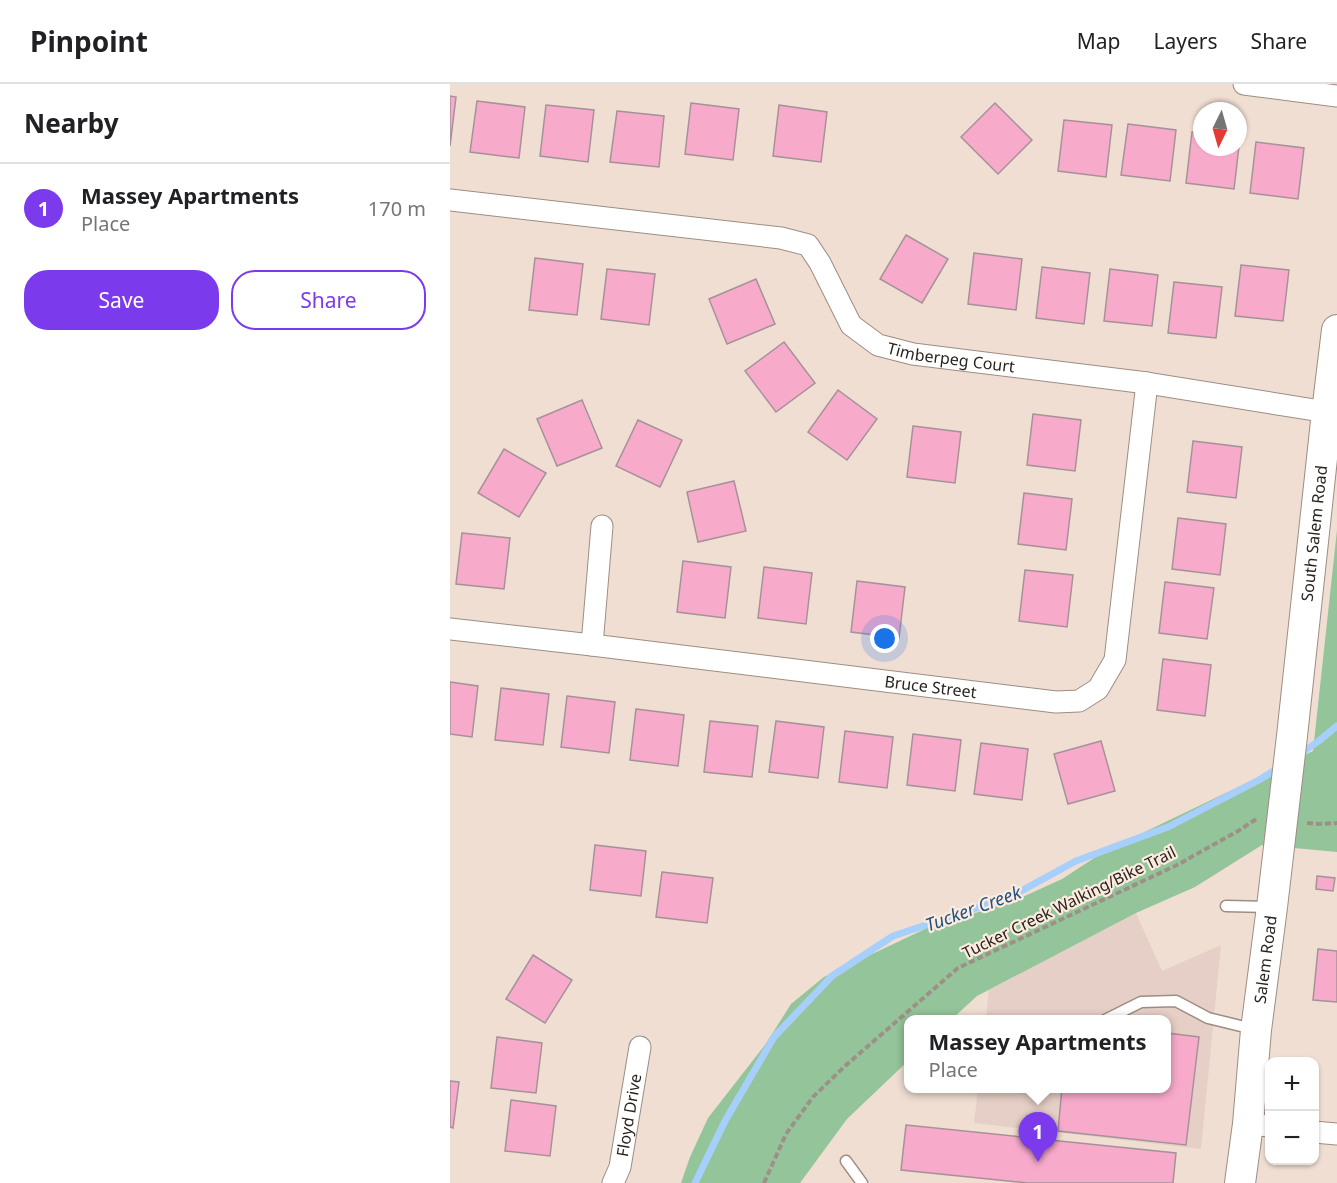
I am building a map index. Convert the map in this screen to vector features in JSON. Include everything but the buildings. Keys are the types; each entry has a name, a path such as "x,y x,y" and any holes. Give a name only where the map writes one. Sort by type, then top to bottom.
{"main road":[{"name":"South Salem Road","path":"1292,736 1337,330"},
{"name":"Salem Road","path":"1239,1183 1258,1125 1256,1030 1292,736"}],"street":[{"path":"1244,84 1337,96"},
{"name":"Timberpeg Court","path":"450,201 781,238 808,246 820,263 851,325 878,345 913,354 1147,383 1327,412"},
{"name":"Bruce Street","path":"450,629 1056,702 1079,701 1098,689 1115,660 1147,383"},
{"path":"592,645 603,526"},
{"name":"Floyd Drive","path":"613,1183 620,1167 640,1047"},
{"path":"1319,1132 1337,1134"}],"lane":[{"path":"1226,906 1272,907"},
{"path":"1115,1015 1141,1002 1176,1001 1208,1018 1256,1030"},
{"path":"846,1161 862,1183"}],"path":[{"name":"Tucker Creek Walking/Bike Trail","path":"764,1183 786,1134 813,1097 845,1066 958,968 1177,865 1238,831 1256,818"},
{"path":"1297,822 1337,823"}],"shaded area":[{"path":"1136,913 1162,971 1221,945 1201,1149 974,1123 978,1093 1171,1093 1171,1015 986,1015 989,990"}],"green space":[{"path":"1337,530 1337,852 1262,845 1195,887 1136,913 977,996 956,1015 904,1015 904,1065 847,1119 800,1183 681,1183 708,1118 765,1045 791,1004 824,977 927,928 1014,901 1062,879 1105,851 1313,751"}],"waterway":[{"name":"Tucker Creek","path":"1300,754 1337,726"},
{"name":"Tucker Creek","path":"695,1183 725,1121 774,1037 832,976 893,936 1010,897 1076,861 1168,827 1280,767"}],"place":[{"name":"Massey Apartments","path":"1038,1162"}]}
